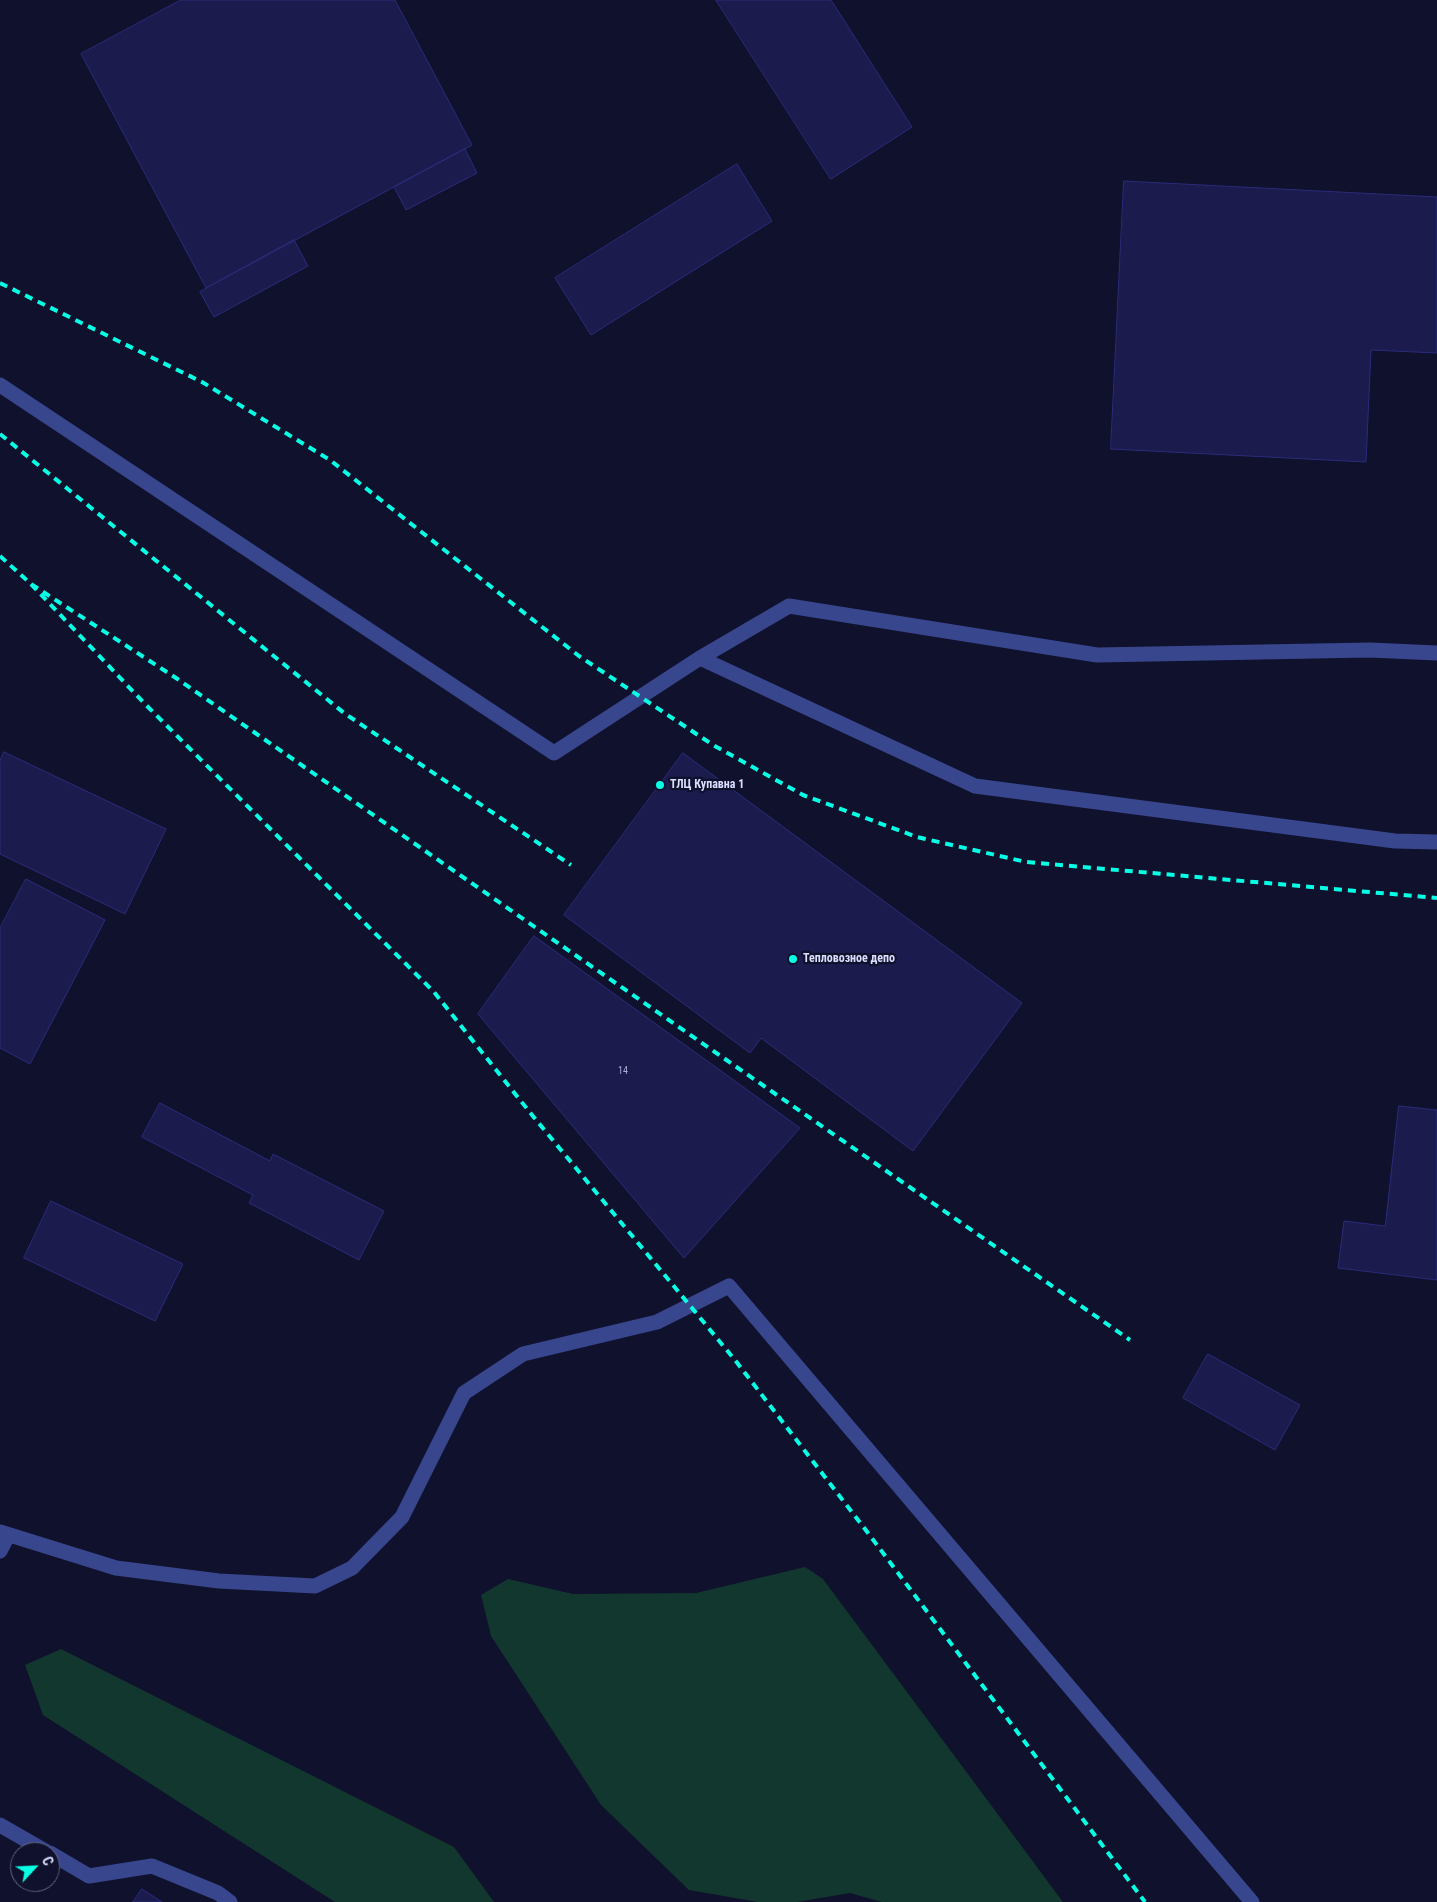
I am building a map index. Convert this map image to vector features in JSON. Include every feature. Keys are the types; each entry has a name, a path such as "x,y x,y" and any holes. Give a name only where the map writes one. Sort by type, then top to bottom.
{"lane":[{"path":"0,385 554,753 700,658 789,606 1097,656 1370,650 1437,653"},
{"path":"700,658 975,786 1395,841 1437,842"},
{"path":"0,1551 4,1534 116,1568 219,1581 315,1586 352,1568 402,1517 464,1393 523,1354 657,1322 729,1286 1252,1902"},
{"path":"0,1825 30,1842"},
{"path":"60,1859 89,1876 152,1866 218,1893 230,1902"}],"green space":[{"path":"805,1567 823,1579 1063,1902 882,1902 850,1893 797,1902 758,1902 689,1890 601,1805 491,1636 481,1595 508,1579 573,1594 696,1593"},
{"path":"61,1649 454,1847 494,1902 335,1902 43,1715 25,1665"}],"building":[{"path":"181,0 395,0 472,145 206,288 81,54"},
{"path":"716,0 831,0 912,127 831,179"},
{"path":"465,149 477,173 406,210 394,187"},
{"path":"737,164 772,221 591,335 555,278"},
{"path":"1124,181 1437,197 1437,353 1371,350 1366,462 1111,449"},
{"path":"294,240 308,266 214,317 200,292"},
{"path":"4,752 166,829 125,914 0,854 0,761"},
{"name":"Тепловозное депо","path":"683,753 1022,1003 913,1151 761,1038 750,1053 564,915"},
{"path":"26,879 105,920 30,1064 0,1048 0,928"},
{"path":"534,936 800,1128 684,1258 478,1014"},
{"path":"160,1103 270,1161 273,1154 384,1211 359,1260 249,1203 253,1195 142,1137"},
{"path":"1399,1106 1437,1110 1437,1280 1338,1268 1344,1221 1385,1226"},
{"path":"51,1201 183,1264 155,1321 24,1258"},
{"path":"1208,1354 1300,1405 1275,1450 1183,1398"},
{"path":"142,1889 162,1902 133,1902"}],"railway":[{"path":"0,283 202,382 330,460 579,656 713,745 803,795 917,837 1026,862 1437,898"},
{"path":"0,434 344,713 571,865"},
{"path":"0,556 31,584 176,678 1130,1340"},
{"path":"31,584 144,703 434,992 532,1115 735,1360 868,1533 1145,1902"}],"place":[{"name":"ТЛЦ Купавна 1","path":"660,785"},
{"name":"Тепловозное депо","path":"793,959"}]}
